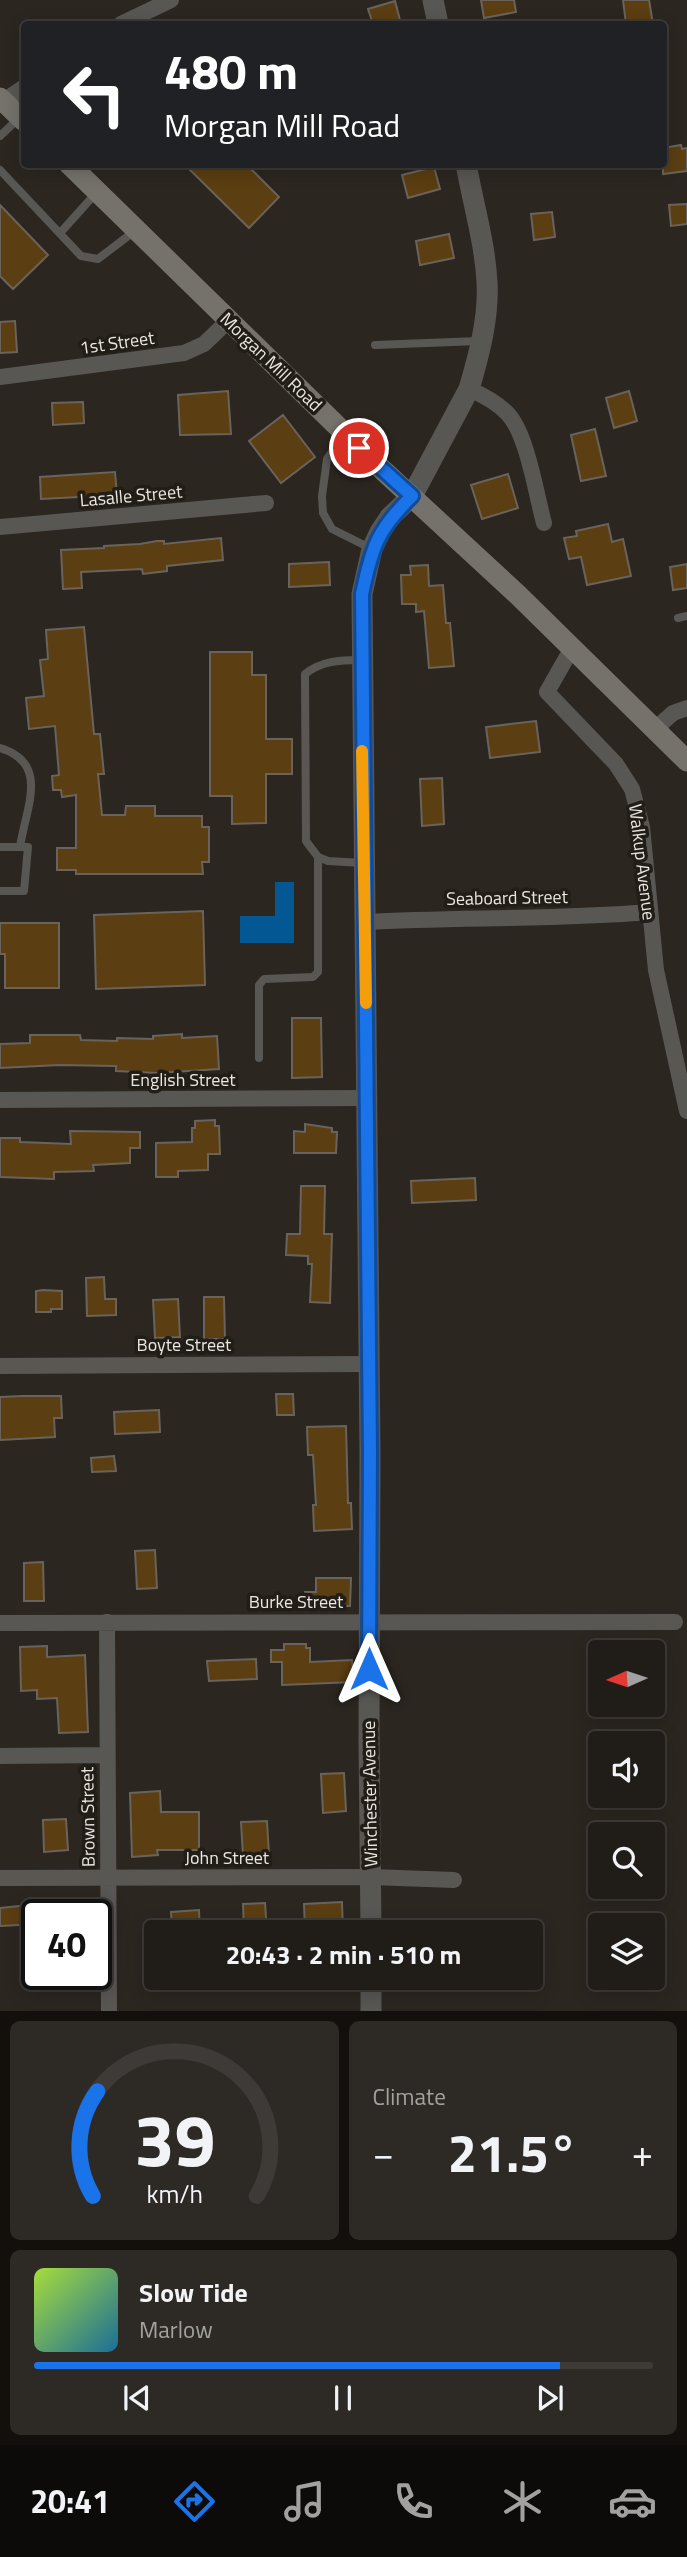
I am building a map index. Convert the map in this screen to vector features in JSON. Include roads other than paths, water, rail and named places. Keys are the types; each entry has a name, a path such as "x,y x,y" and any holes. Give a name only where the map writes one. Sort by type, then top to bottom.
{"main road":[{"path":"2,99 21,118"},
{"name":"Morgan Mill Road","path":"73,168 344,433 572,648 687,761"}],"street":[{"path":"127,21 171,0"},
{"path":"433,0 437,21"},
{"path":"2,99 21,89"},
{"path":"412,496 469,389 481,341 487,284 467,168"},
{"name":"1st Street","path":"0,377 184,353 204,344 229,320"},
{"path":"469,389 489,398 508,414 521,434 544,523"},
{"name":"Winchester Avenue","path":"371,1920 362,594 372,549 390,517 412,496"},
{"name":"Lasalle Street","path":"0,527 266,503"},
{"name":"Walkup Avenue","path":"572,648 547,692 617,764 632,789 642,827 656,970 687,1111"},
{"path":"654,730 673,713 687,708"},
{"name":"Seaboard Street","path":"365,922 431,918 603,916 649,912"},
{"name":"English Street","path":"0,1100 366,1098"},
{"name":"Boyte Street","path":"0,1366 368,1364"},
{"name":"Brown Street","path":"107,1622 108,2011"},
{"name":"Burke Street","path":"0,1623 675,1622"},
{"path":"0,1756 107,1755"},
{"name":"John Street","path":"0,1878 371,1877 454,1880"},
{"path":"371,1990 371,2011"}],"lane":[{"path":"0,136 21,120"},
{"path":"0,170 81,256 98,259 136,230"},
{"path":"61,232 97,192"},
{"path":"375,345 481,341"},
{"path":"344,433 327,459 322,496 323,513 332,529 372,549"},
{"path":"363,660 340,660 316,665 305,674 306,841 318,857 328,861 364,863"},
{"path":"0,748 19,757 27,766 32,793 20,847"},
{"path":"0,847 28,847 24,891 0,891"},
{"path":"259,1058 259,985 264,979 313,977 318,972 318,857"}],"water":[{"path":"275,882 294,882 294,943 240,943 240,916 275,916"}]}
